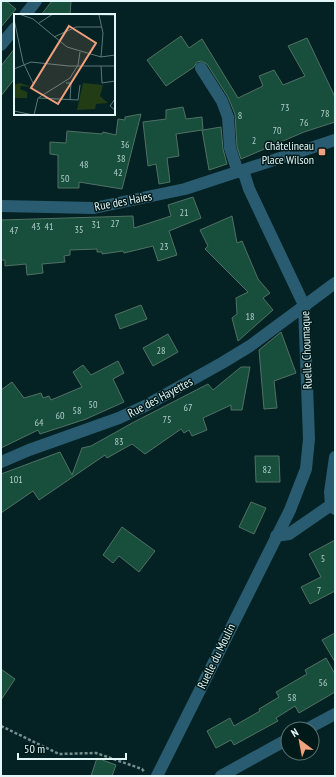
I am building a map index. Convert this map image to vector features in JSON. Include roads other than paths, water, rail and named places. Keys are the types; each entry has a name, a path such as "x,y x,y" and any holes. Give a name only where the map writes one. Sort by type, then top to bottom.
{"street":[{"path":"1,45 14,29"},
{"name":"Ruelle Choumaque","path":"200,68 222,101 228,117 230,148 304,305 309,439 306,468 290,510 276,536"},
{"name":"Rue des Haies","path":"1,206 94,208 185,189 335,140"},
{"name":"Rue des Hayettes","path":"1,462 29,450 119,418 145,406 233,356 335,283"},
{"path":"276,536 289,534 333,507 330,492 335,457"},
{"name":"Ruelle du Moulin","path":"157,776 276,536"},
{"path":"320,722 335,714"},
{"path":"221,776 280,744"}],"place":[{"name":"Châtelineau Place Wilson","path":"322,152"}]}
